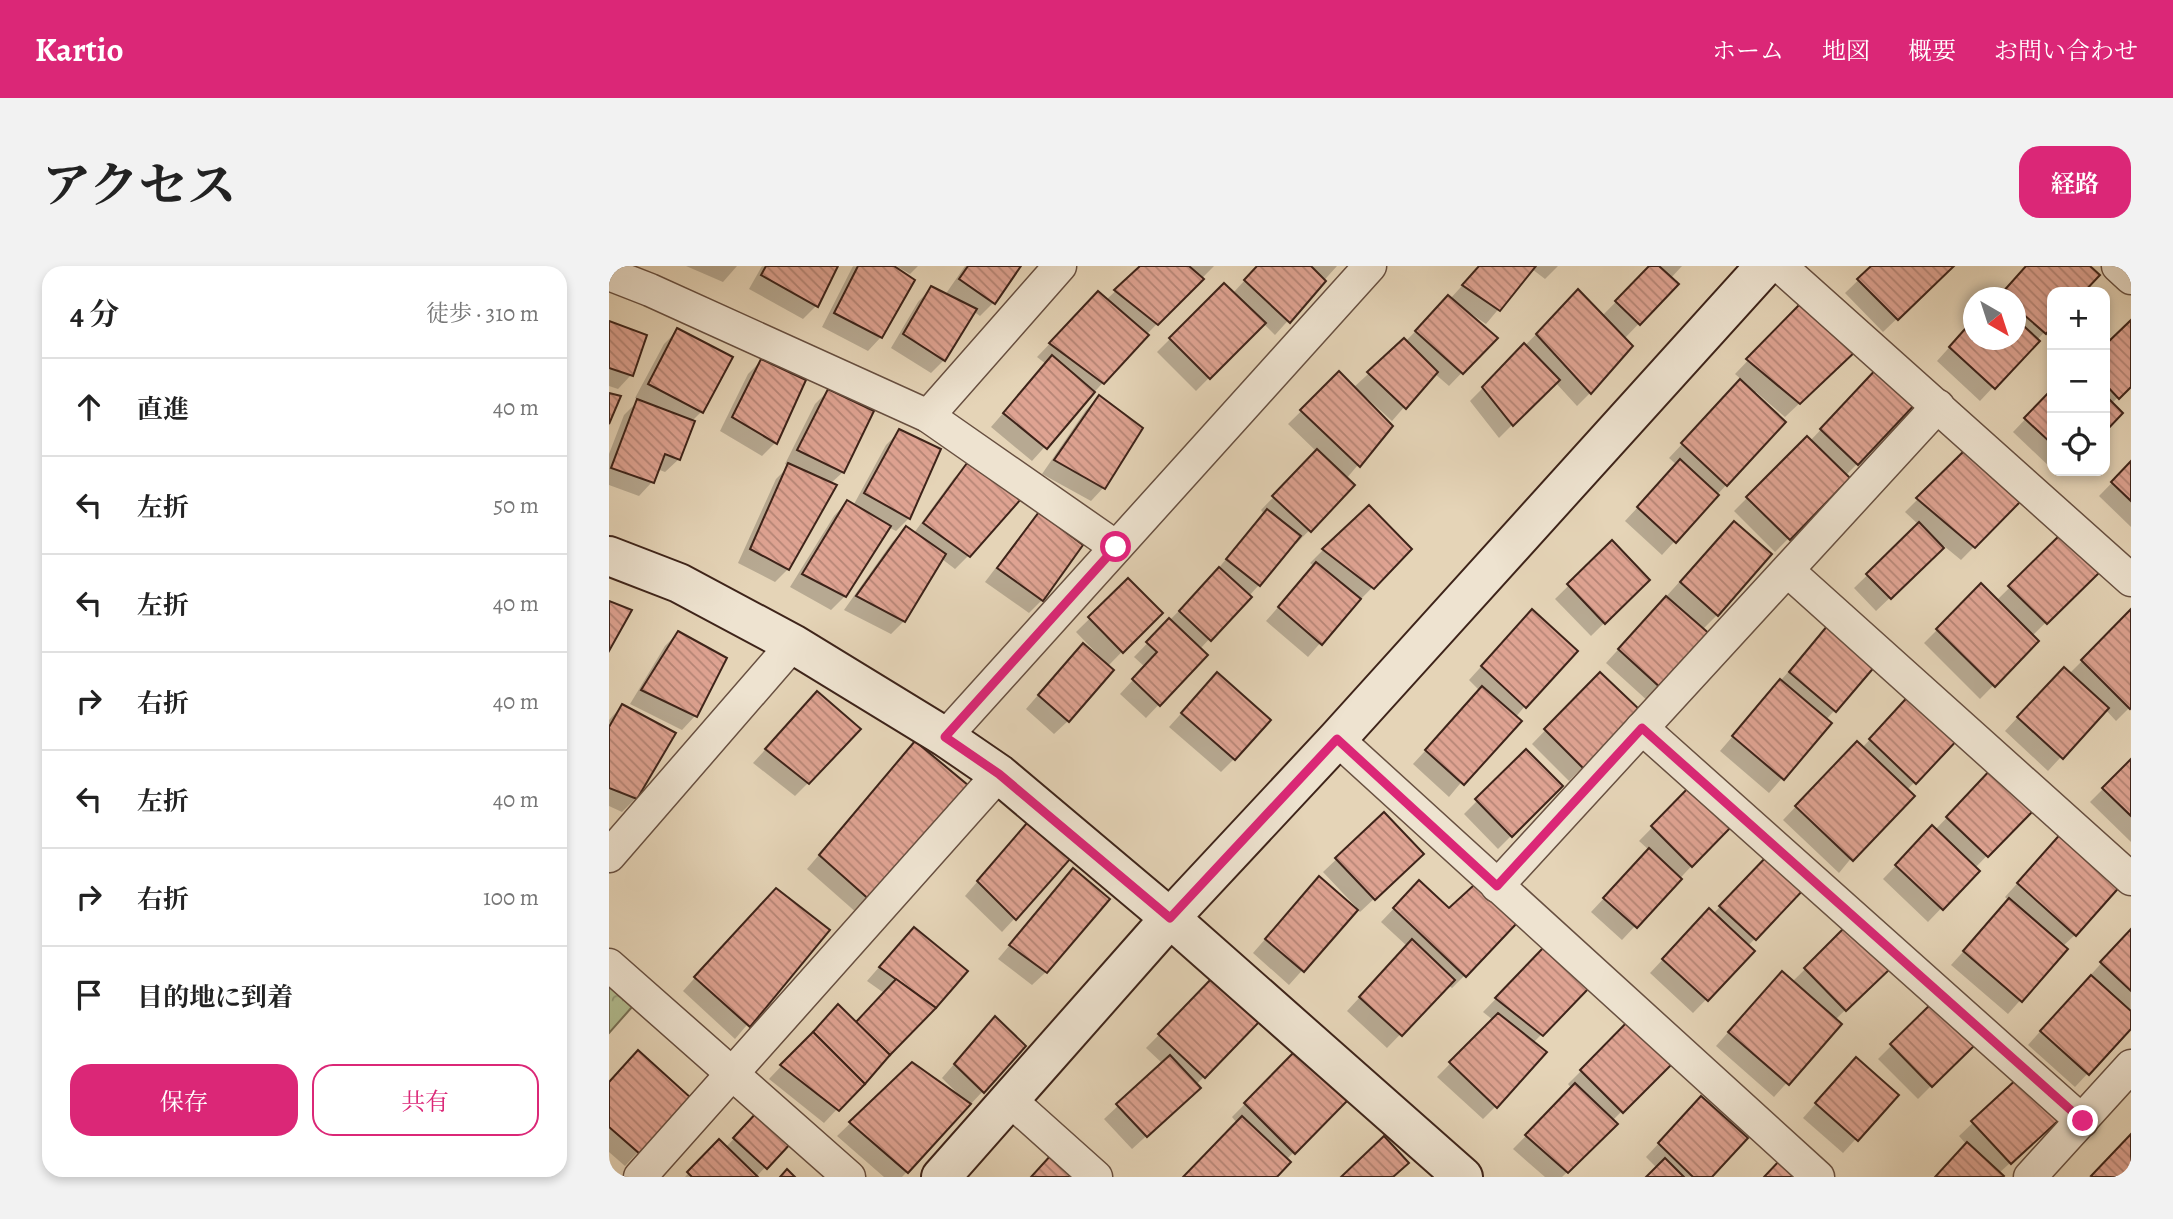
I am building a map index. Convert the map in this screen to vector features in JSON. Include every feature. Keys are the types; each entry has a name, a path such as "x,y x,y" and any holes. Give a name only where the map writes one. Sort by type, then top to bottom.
{"street":[{"path":"928,416 1060,266"},
{"path":"945,737 1370,266"},
{"path":"941,1177 1170,918 1337,739 1765,266"},
{"path":"1780,266 2131,580"},
{"path":"2118,266 2131,278"},
{"path":"609,274 928,416 1116,547"},
{"path":"1497,886 1938,406"},
{"path":"609,555 679,583 793,645 945,737 999,774 1170,918 1463,1177"},
{"path":"1788,571 2131,879"},
{"path":"613,845 793,645"},
{"path":"1642,728 2083,1121"},
{"path":"1337,739 1818,1177"},
{"path":"640,1177 999,774"},
{"path":"609,965 849,1177"},
{"path":"2030,1177 2131,1066"},
{"path":"1010,1100 1096,1177"}],"green space":[{"path":"609,986 632,1007 609,1033"}],"building":[{"path":"766,266 838,266 818,307 761,275"},
{"path":"858,266 894,266 915,280 882,338 834,313"},
{"path":"968,266 1021,266 995,304 959,279"},
{"path":"1140,266 1189,266 1204,279 1158,325 1114,290"},
{"path":"1257,266 1311,266 1326,281 1290,323 1244,280"},
{"path":"1479,266 1536,266 1500,311 1462,285"},
{"path":"1649,266 1659,266 1679,284 1640,325 1615,301"},
{"path":"1871,266 1954,266 1898,320 1857,279"},
{"path":"2026,266 2090,266 2100,275 2089,287 2047,287 2046,334 2026,317 2026,287 2007,287"},
{"path":"1224,283 1266,323 1210,379 1169,338"},
{"path":"931,286 977,309 945,361 903,334"},
{"path":"1578,289 1633,346 1591,394 1536,334"},
{"path":"1098,291 1149,335 1104,384 1049,343"},
{"path":"1448,295 1498,338 1463,374 1415,331"},
{"path":"1804,300 1858,349 1800,404 1746,359"},
{"path":"2131,320 2131,387 2119,399 2110,389 2110,340"},
{"path":"609,321 647,335 633,376 609,368"},
{"path":"677,328 733,357 703,413 648,384"},
{"path":"2026,328 2040,341 1995,389 1949,347 1963,331 1963,350 2026,350"},
{"path":"1404,338 1438,372 1406,409 1367,372"},
{"path":"1524,343 1560,380 1513,426 1482,387"},
{"path":"1052,355 1095,392 1047,449 1003,413"},
{"path":"761,359 806,380 777,444 732,417"},
{"path":"1880,365 1918,401 1858,465 1820,429"},
{"path":"1339,371 1393,426 1360,467 1300,410"},
{"path":"1740,379 1786,422 1727,486 1681,443"},
{"path":"828,389 874,411 844,473 797,450"},
{"path":"609,393 621,396 609,424"},
{"path":"2047,394 2047,439 2024,418"},
{"path":"1099,395 1143,428 1105,489 1054,460"},
{"path":"637,399 695,421 680,460 665,454 654,483 611,468"},
{"path":"2110,400 2123,413 2110,427"},
{"path":"899,429 941,449 910,519 864,493"},
{"path":"1807,436 1850,478 1790,540 1746,497"},
{"path":"1317,449 1355,485 1311,532 1272,496"},
{"path":"1965,450 2020,502 1975,548 1916,498"},
{"path":"1680,459 1719,495 1676,543 1637,507"},
{"path":"2131,461 2131,501 2111,482"},
{"path":"788,463 837,485 789,570 750,549"},
{"path":"967,463 1021,499 970,557 923,523"},
{"path":"847,500 891,526 846,597 802,574"},
{"path":"1369,505 1412,549 1374,589 1322,549"},
{"path":"1267,509 1301,536 1260,586 1226,559"},
{"path":"1039,512 1083,545 1043,601 997,568"},
{"path":"1734,521 1772,554 1718,616 1680,582"},
{"path":"1919,522 1944,548 1891,599 1866,574"},
{"path":"906,526 946,554 905,622 856,596"},
{"path":"2065,530 2103,569 2047,624 2008,586"},
{"path":"1612,540 1650,580 1605,624 1567,584"},
{"path":"1316,562 1361,599 1322,645 1278,607"},
{"path":"1219,567 1252,597 1211,641 1179,611"},
{"path":"1128,578 1163,613 1123,653 1088,617"},
{"path":"1981,583 2039,641 1995,687 1936,629"},
{"path":"1666,596 1712,636 1663,690 1618,649"},
{"path":"609,601 632,610 609,651"},
{"path":"1532,609 1578,651 1526,708 1481,666"},
{"path":"2131,609 2131,708 2130,709 2081,660"},
{"path":"1169,618 1208,655 1160,706 1132,679 1157,652 1146,642"},
{"path":"1828,625 1876,665 1836,712 1789,672"},
{"path":"678,631 727,658 697,717 641,690"},
{"path":"1083,643 1114,670 1069,722 1038,695"},
{"path":"2064,667 2109,708 2063,759 2017,717"},
{"path":"1217,672 1271,720 1235,760 1181,713"},
{"path":"1600,672 1641,711 1584,769 1544,729"},
{"path":"1780,679 1832,723 1784,780 1732,736"},
{"path":"1482,686 1522,721 1464,785 1425,750"},
{"path":"817,691 861,729 809,784 765,749"},
{"path":"1913,691 1961,736 1916,784 1869,739"},
{"path":"622,704 676,733 637,799 609,788 609,727"},
{"path":"915,741 969,786 872,902 819,855"},
{"path":"1857,741 1915,796 1853,861 1795,806"},
{"path":"1526,749 1563,786 1512,837 1475,799"},
{"path":"2131,759 2131,816 2102,788"},
{"path":"1993,767 2036,808 1988,857 1946,817"},
{"path":"1693,783 1734,824 1692,867 1651,826"},
{"path":"1384,812 1424,854 1375,900 1335,858"},
{"path":"1027,823 1071,858 1016,920 977,881"},
{"path":"1932,825 1980,871 1943,910 1895,865"},
{"path":"2064,830 2123,883 2076,936 2017,883"},
{"path":"1649,848 1682,879 1637,928 1603,898"},
{"path":"1769,854 1805,888 1756,940 1719,906"},
{"path":"1073,868 1110,899 1047,973 1009,945"},
{"path":"1319,876 1358,910 1304,972 1265,939"},
{"path":"1419,880 1449,908 1474,885 1517,923 1466,977 1393,908"},
{"path":"776,888 830,930 750,1027 694,977"},
{"path":"2009,898 2068,949 2022,1002 1963,951"},
{"path":"1709,908 1755,951 1708,1001 1662,959"},
{"path":"1849,923 1892,967 1846,1011 1804,968"},
{"path":"914,927 968,971 936,1008 879,967"},
{"path":"2131,929 2131,991 2100,962"},
{"path":"1412,939 1455,980 1402,1036 1359,997"},
{"path":"1544,947 1589,988 1543,1036 1495,998"},
{"path":"1782,971 1842,1024 1789,1085 1728,1032"},
{"path":"2091,975 2131,1011 2131,1029 2089,1075 2040,1031"},
{"path":"1214,976 1260,1021 1205,1078 1158,1034"},
{"path":"896,979 936,1008 890,1055 856,1022"},
{"path":"1933,1002 1976,1044 1932,1087 1890,1044"},
{"path":"838,1004 890,1055 865,1084 813,1032"},
{"path":"1498,1013 1547,1052 1497,1108 1449,1062"},
{"path":"995,1016 1026,1046 984,1093 954,1064"},
{"path":"1633,1016 1677,1059 1623,1113 1580,1070"},
{"path":"813,1032 865,1084 839,1111 780,1065"},
{"path":"638,1050 691,1098 640,1154 609,1127 609,1082"},
{"path":"1296,1050 1347,1101 1295,1154 1244,1103"},
{"path":"1170,1055 1201,1088 1147,1137 1116,1104"},
{"path":"1856,1057 1899,1095 1858,1141 1815,1103"},
{"path":"912,1062 971,1104 908,1173 849,1122"},
{"path":"2019,1077 2059,1120 2011,1164 1971,1121"},
{"path":"1575,1083 1618,1124 1568,1173 1525,1135"},
{"path":"1701,1096 1748,1138 1712,1177 1693,1177 1658,1143"},
{"path":"758,1111 792,1142 767,1169 733,1138"},
{"path":"1242,1116 1291,1162 1277,1177 1183,1177"},
{"path":"2131,1134 2131,1177 2091,1176"},
{"path":"1384,1136 1409,1163 1393,1177 1341,1177"},
{"path":"719,1139 758,1177 692,1177 687,1172"},
{"path":"1967,1142 2004,1176 1935,1177"},
{"path":"1052,1154 1078,1177 1031,1177"},
{"path":"1665,1158 1684,1177 1646,1177"},
{"path":"1781,1159 1799,1177 1764,1177"},
{"path":"787,1169 795,1177 780,1177"}],"route":[{"path":"1116,547 945,737 999,774 1170,918 1337,739 1497,886 1642,728 2083,1121"}]}
